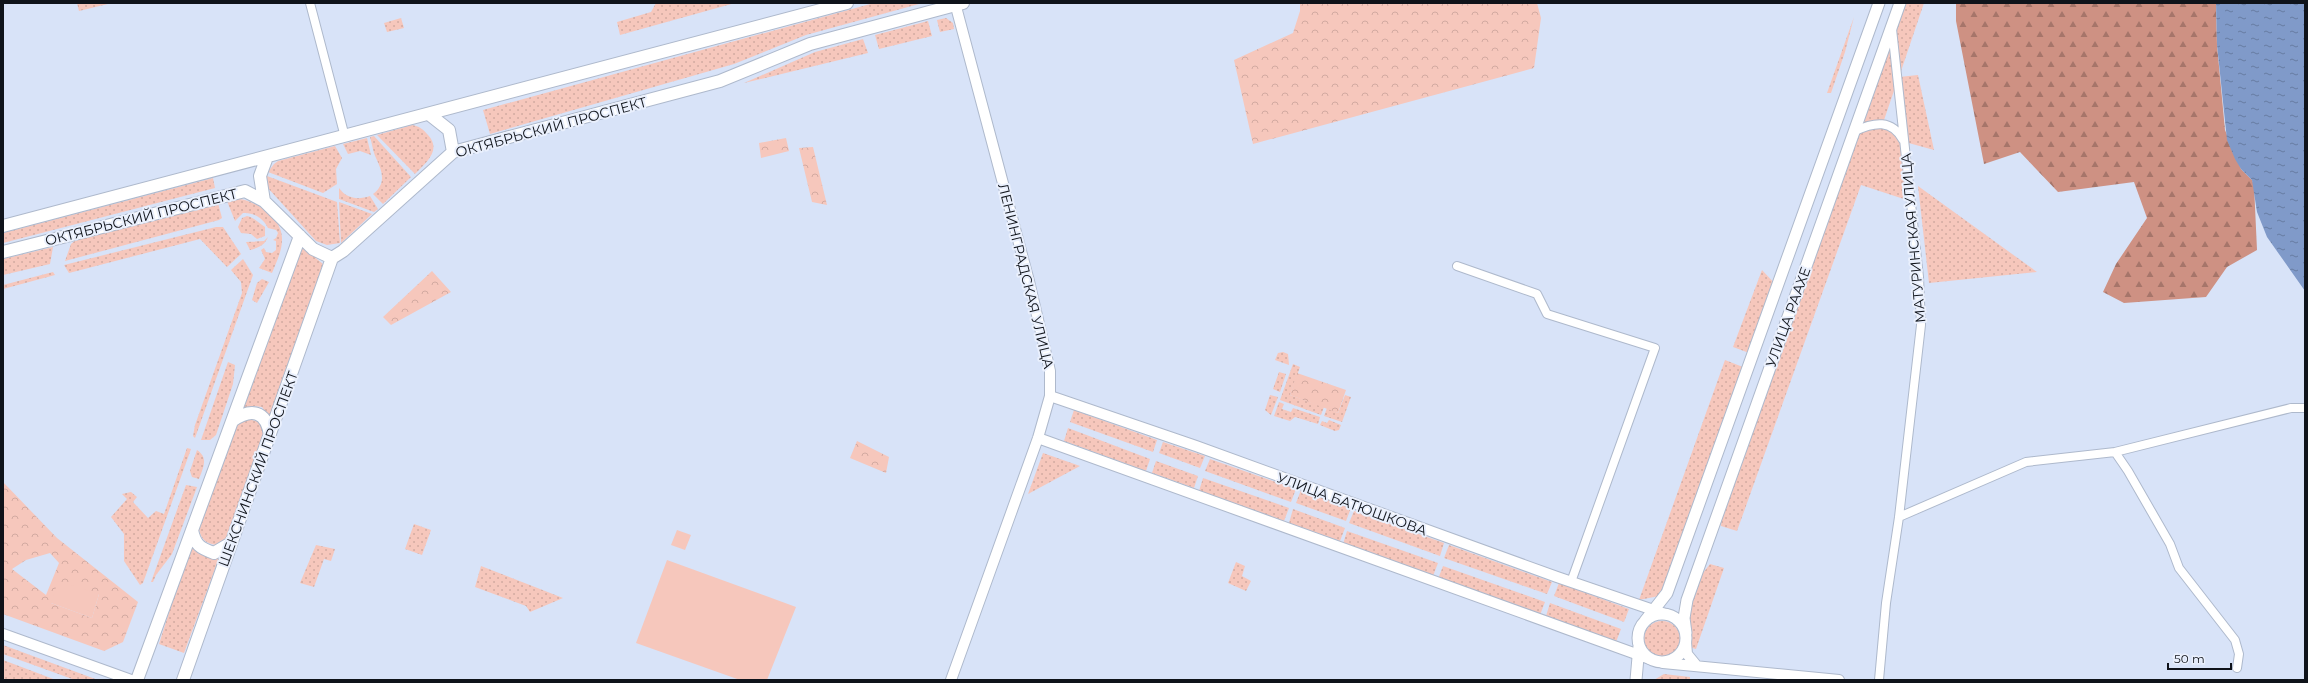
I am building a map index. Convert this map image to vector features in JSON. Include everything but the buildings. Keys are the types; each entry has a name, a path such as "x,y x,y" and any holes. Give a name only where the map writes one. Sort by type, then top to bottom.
{"main road":[{"name":"ОКТЯБРЬСКИЙ ПРОСПЕКТ","path":"3,226 430,115 848,3"},
{"name":"УЛИЦА РААХЕ","path":"1645,621 1667,593 1879,3"},
{"name":"УЛИЦА РААХЕ","path":"1686,638 1684,618 1686,600 1892,29 1900,3"},
{"name":"ОКТЯБРЬСКИЙ ПРОСПЕКТ","path":"3,252 244,192 264,201 312,249 332,258 343,252 453,152 720,81 810,44 958,4"},
{"path":"430,115 449,130 453,152"},
{"path":"264,201 260,176 267,157"},
{"path":"137,680 300,236"},
{"name":"ШЕКСНИНСКИЙ ПРОСПЕКТ","path":"183,680 332,258"},
{"path":"232,421 243,414 254,413 263,417 268,424 270,435"},
{"path":"192,530 194,543 208,551 214,553 231,543"},
{"path":"1668,615 1680,621 1686,638 1678,657 1646,669 1637,680 1639,655 1638,634 1645,621 1653,616 1668,615"},
{"path":"1639,644 1642,652 1650,659 1663,663"}],"street":[{"path":"310,3 345,137"},
{"name":"ЛЕНИНГРАДСКАЯ УЛИЦА","path":"951,680 1038,438 1050,396 1050,371 1029,281 958,4"},
{"name":"МАТУРИНСКАЯ УЛИЦА","path":"1879,680 1886,603 1899,517 1921,325 1919,277 1892,29"},
{"path":"1855,131 1869,124 1882,124 1893,127 1899,132 1904,142"},
{"path":"1456,266 1537,294 1547,314 1655,348 1571,582"},
{"name":"УЛИЦА БАТЮШКОВА","path":"1050,396 1196,446 1571,582 1668,615"},
{"path":"1899,517 2026,462 2115,452 2291,408 2305,408"},
{"path":"1038,438 1650,659"},
{"path":"2115,452 2170,544 2179,568 2235,640 2239,654 2238,668"},
{"path":"3,634 131,680"},
{"path":"1686,638 1688,654 1696,665"},
{"path":"1663,663 1839,680"}],"green space":[{"path":"77,3 112,3 79,11"},
{"path":"656,3 735,3 620,35 617,22 651,12"},
{"path":"874,3 919,4 806,35 734,64 490,134 483,110"},
{"path":"1300,3 1537,3 1541,18 1534,68 1253,144 1234,60 1293,33 1300,11"},
{"path":"1900,3 1924,3 1899,77 1918,75 1934,150 1905,142 1910,201 1861,185 1737,531 1721,526 1723,499","holes":["1898,79 1899,133 1883,123"]},
{"path":"1956,3 2216,3 2217,45 2225,130 2241,169 2252,180 2254,185 2257,250 2227,267 2206,297 2124,303 2103,292 2116,264 2147,218 2134,182 2058,192 2020,152 1984,164 1956,21"},
{"path":"1854,17 1845,52 1831,93 1827,93"},
{"path":"401,18 404,28 387,32 384,23"},
{"path":"946,18 953,23 954,29 940,32 937,20"},
{"path":"928,21 932,36 879,49 875,35"},
{"path":"863,39 868,53 744,83 815,52"},
{"path":"412,125 419,127 428,135 433,146 433,151 428,161 415,174 377,135"},
{"path":"374,136 411,177 383,204 373,194 380,186 382,181 380,168 370,137"},
{"path":"367,138 371,155 360,151 348,154 343,144"},
{"path":"786,138 789,151 761,158 759,143"},
{"path":"335,146 342,158 336,169 337,184 323,193 268,172 278,161"},
{"path":"813,147 827,205 812,202 799,148"},
{"path":"267,176 337,202 340,243 327,245 316,241 267,187"},
{"path":"213,178 215,188 3,243 3,233"},
{"path":"1918,186 2037,272 1929,283"},
{"path":"339,188 342,192 353,198 370,196 378,209 374,212 339,199"},
{"path":"240,199 261,208 274,219 278,225 281,232 282,244 272,273 259,268 265,259 261,250 264,248 266,252 272,253 276,250 276,241 273,240 276,238 278,233 276,230 268,228 261,219 255,215 243,213 235,221 227,201"},
{"path":"339,202 372,214 341,243"},
{"path":"218,203 222,218 219,220 65,261 71,244 77,239"},
{"path":"247,216 255,219 265,227 265,236 257,239 251,234 241,233 238,227 242,218"},
{"path":"216,227 223,227 241,254 227,267 200,239 69,273 64,265"},
{"path":"268,237 261,246 250,250 246,242 264,241"},
{"path":"301,246 323,264 269,417 262,407 254,406 242,409"},
{"path":"53,247 50,264 3,275 3,259"},
{"path":"243,259 253,275 195,438 193,436 195,425 242,293 241,282 231,270"},
{"path":"1762,270 1777,286 1752,354 1733,347"},
{"path":"432,271 451,292 391,325 383,317"},
{"path":"53,272 55,275 3,289 3,285"},
{"path":"262,279 269,282 257,303 252,300 257,283"},
{"path":"1283,352 1288,354 1289,365 1275,360 1278,353"},
{"path":"1725,360 1748,369 1669,594 1639,600"},
{"path":"228,362 235,365 233,384 216,435 210,440 201,440"},
{"path":"1293,364 1300,367 1290,395 1324,407 1321,415 1280,400"},
{"path":"1279,372 1286,374 1280,392 1273,389"},
{"path":"1297,373 1346,390 1338,413 1290,395"},
{"path":"1270,395 1278,397 1271,415 1265,410"},
{"path":"1345,395 1351,397 1342,422 1324,416 1327,408 1338,413"},
{"path":"1279,402 1284,404 1282,409 1291,412 1293,408 1320,417 1318,424 1295,417 1290,421 1274,416"},
{"path":"1074,410 1157,440 1153,452 1070,422"},
{"path":"248,419 260,422 265,432 226,539 216,545 212,544 203,538 199,529 237,423"},
{"path":"1329,420 1341,425 1339,430 1335,431 1320,425 1322,421 1327,423"},
{"path":"1068,428 1150,459 1146,471 1064,441"},
{"path":"857,441 889,457 886,473 850,458"},
{"path":"1163,442 1205,456 1200,468 1159,453"},
{"path":"187,448 191,449 143,583 140,585 124,561 124,534 111,517 127,499 122,494 131,492 137,497 133,502 148,518 156,511 164,514"},
{"path":"197,450 201,453 204,460 199,479 192,477 190,471"},
{"path":"1043,453 1080,466 1028,494"},
{"path":"1210,459 1296,489 1291,502 1205,471"},
{"path":"1156,461 1198,476 1194,488 1152,473"},
{"path":"1203,478 1289,508 1284,521 1199,491"},
{"path":"3,482 57,538 138,602 123,642 104,651 3,614","holes":["50,553 59,563 46,595 12,569 26,560","99,594 92,618 51,603"]},
{"path":"186,485 197,487 172,554 156,575 153,582 151,582"},
{"path":"1301,490 1351,508 1346,521 1296,503"},
{"path":"1293,509 1345,528 1340,541 1289,523"},
{"path":"1354,511 1444,543 1440,556 1349,523"},
{"path":"414,524 431,530 422,555 405,549"},
{"path":"677,530 691,535 685,550 671,545"},
{"path":"1347,531 1438,563 1433,576 1343,544"},
{"path":"191,543 199,554 219,558 184,653 159,644"},
{"path":"316,545 335,549 331,561 324,559 314,587 300,583"},
{"path":"1449,545 1552,582 1547,594 1444,558"},
{"path":"667,560 796,607 767,680 740,680 636,643"},
{"path":"1236,562 1245,566 1242,576 1251,581 1246,591 1228,583"},
{"path":"1710,564 1724,568 1696,649 1685,646 1691,588"},
{"path":"481,566 563,598 530,612 526,606 475,587"},
{"path":"1443,566 1545,602 1540,615 1438,579"},
{"path":"58,581 99,594 92,618 51,603"},
{"path":"1559,583 1629,609 1624,622 1554,596"},
{"path":"1550,603 1621,629 1616,642 1546,616"},
{"path":"1665,621 1675,626 1679,632 1679,646 1675,652 1669,656 1659,657 1649,652 1645,646 1644,636 1649,626 1655,622"},
{"path":"3,645 98,680 75,680 3,654"},
{"path":"3,660 56,680 3,680"},
{"path":"1664,674 1690,677 1690,680 1654,680"}],"water":[{"path":"2216,3 2305,3 2305,291 2267,237 2257,212 2252,180 2241,169 2227,140 2217,45"}]}
